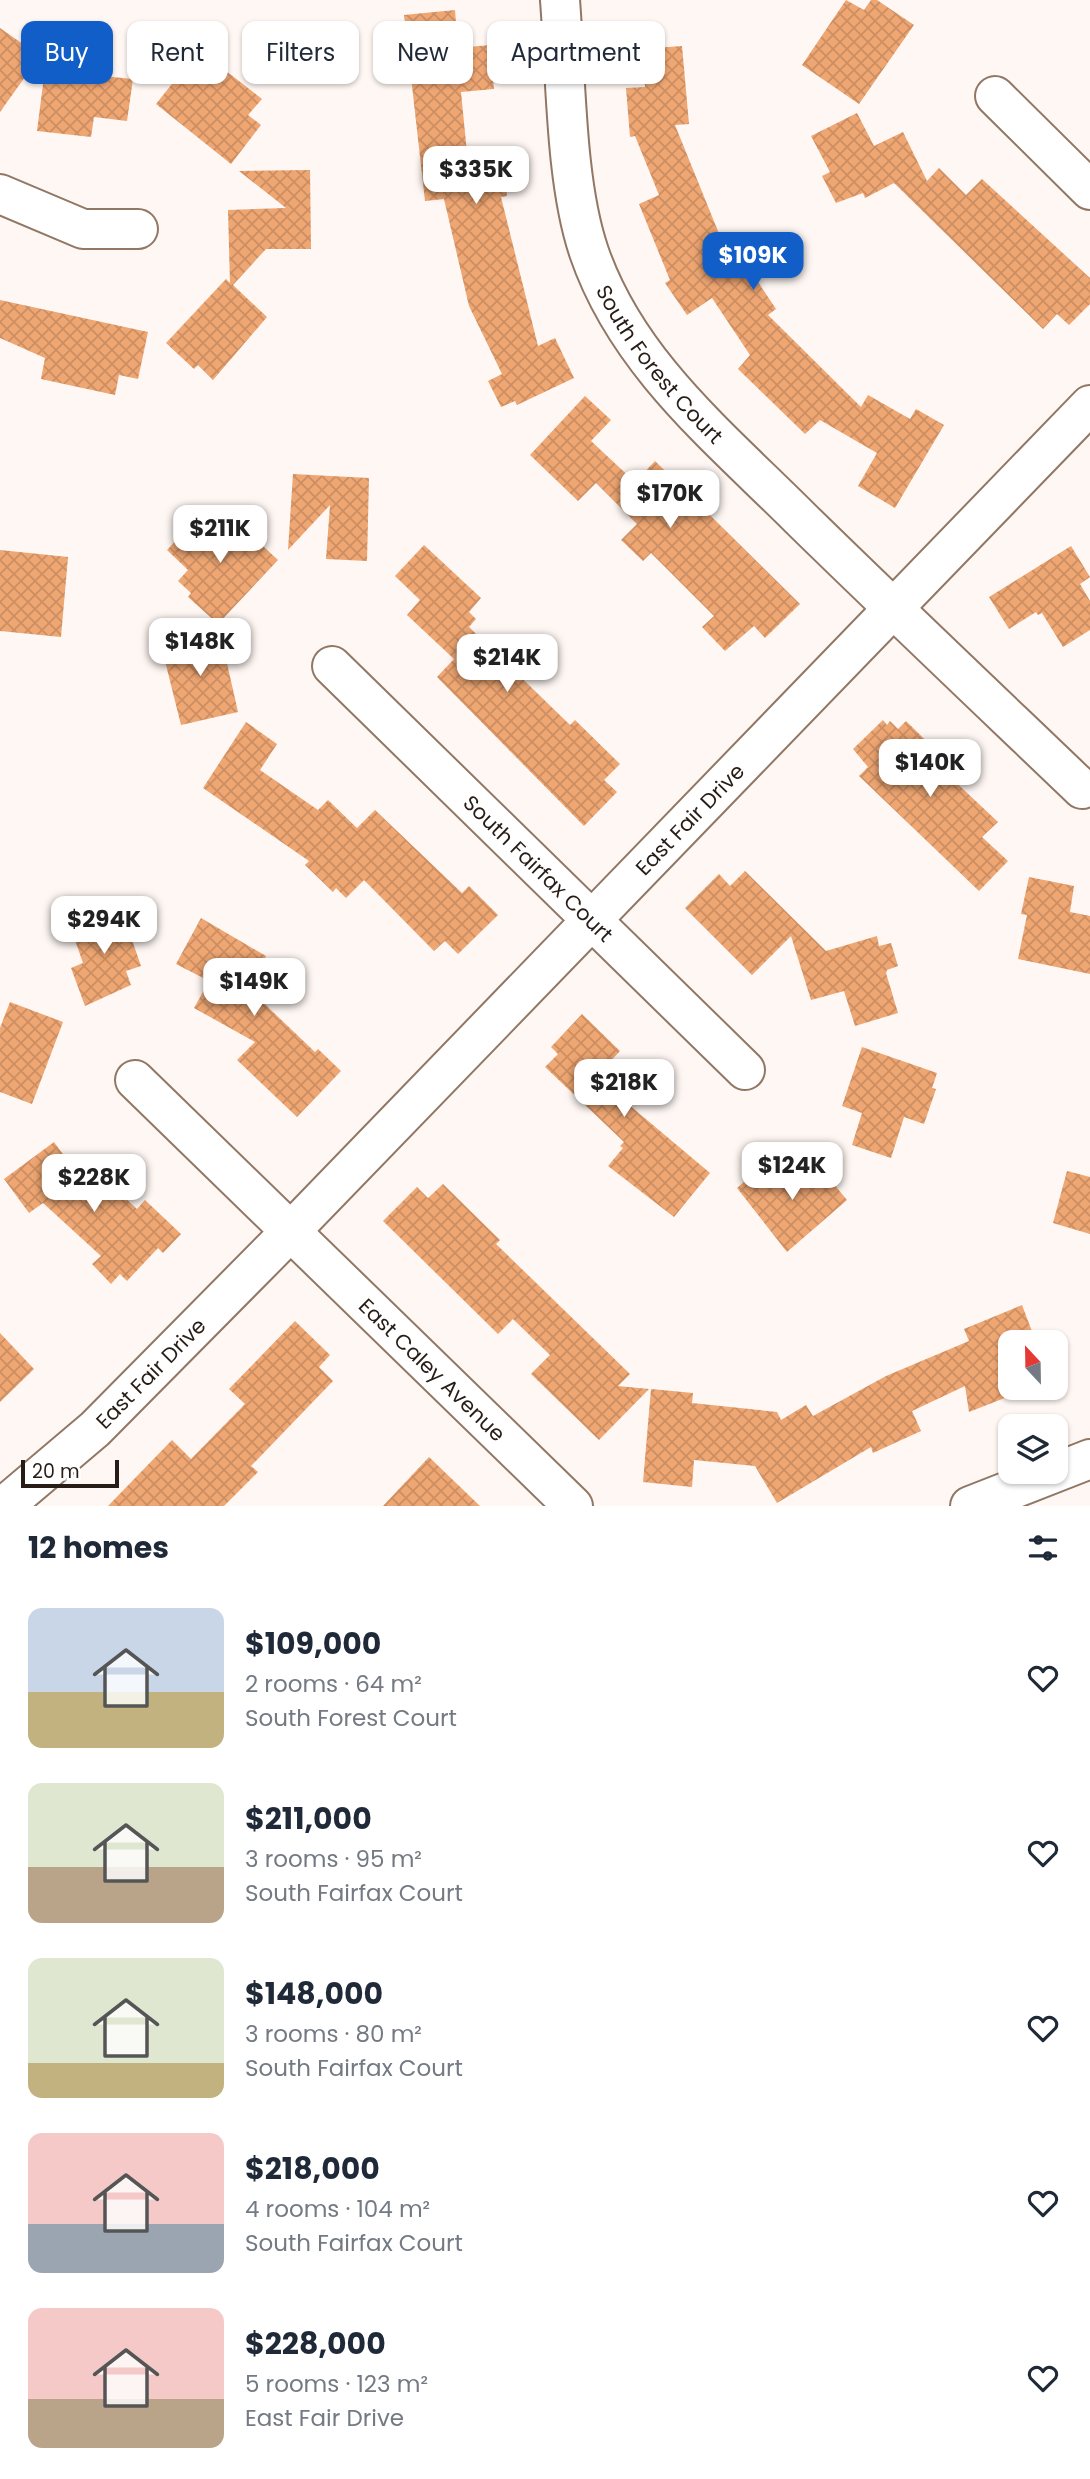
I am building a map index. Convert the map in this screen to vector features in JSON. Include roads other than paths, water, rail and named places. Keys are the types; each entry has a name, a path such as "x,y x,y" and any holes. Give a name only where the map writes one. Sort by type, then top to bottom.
{"street":[{"name":"South Forest Court","path":"561,0 578,208 588,249 615,312 661,378 892,609 1082,789"},
{"path":"995,96 1090,190"},
{"path":"0,194 83,229 138,229"},
{"name":"East Fair Drive","path":"4,1506 95,1429 289,1233 1090,405"},
{"name":"South Fairfax Court","path":"332,666 745,1070"},
{"path":"135,1080 289,1233"},
{"name":"East Caley Avenue","path":"289,1233 573,1506"},
{"path":"970,1506 1090,1459"}]}
